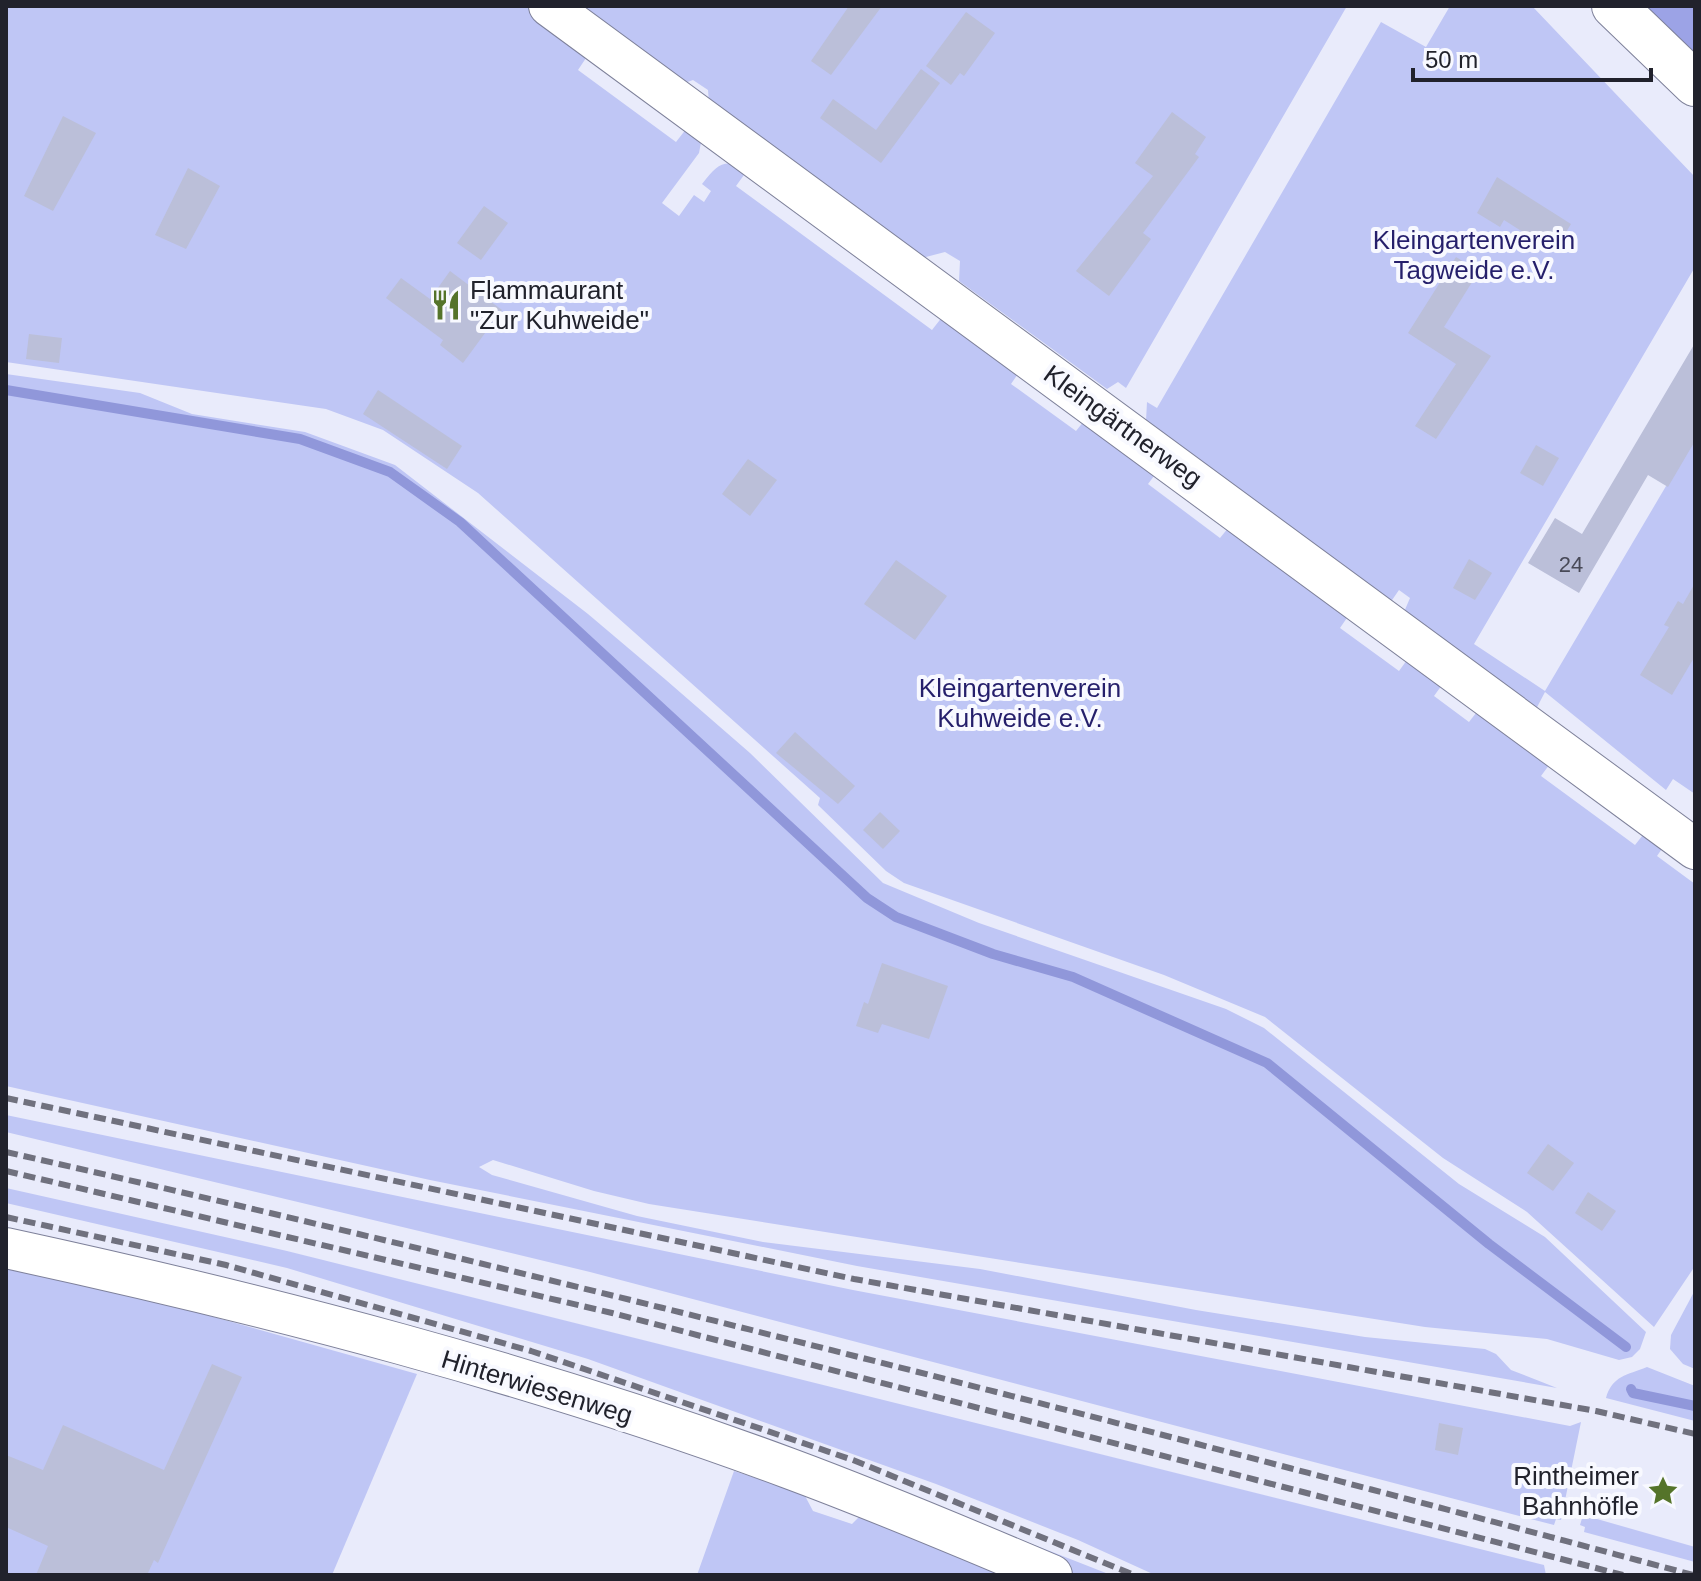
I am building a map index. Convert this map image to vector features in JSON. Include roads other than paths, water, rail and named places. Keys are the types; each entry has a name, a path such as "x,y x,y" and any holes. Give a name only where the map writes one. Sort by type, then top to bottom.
{"main road":[{"path":"1614,6 1695,84"}],"lane":[{"name":"Kleingärtnerweg","path":"549,6 1695,849"},
{"name":"Hinterwiesenweg","path":"6,1248 219,1295 506,1375 787,1467 1052,1575"}],"waterway":[{"path":"6,390 300,439 390,472 460,522 867,898 896,917 993,954 1073,977 1267,1063 1489,1244 1626,1347"},
{"path":"1631,1389 1633,1393 1695,1406"}],"railway":[{"path":"6,1098 854,1279 1596,1411 1695,1434"},
{"path":"6,1152 430,1251 852,1355 1693,1575"},
{"path":"6,1171 612,1313 1623,1575"},
{"path":"6,1217 226,1265 531,1351 853,1460 1134,1575"}],"place":[{"name":"Flammaurant \"Zur Kuhweide\"","path":"446,305"},
{"name":"Rintheimer Bahnhöfle","path":"1663,1491"}],"park label":[{"name":"Kleingartenverein Tagweide e.V.","path":"1474,255"},
{"name":"Kleingartenverein Kuhweide e.V.","path":"1020,703"}]}
